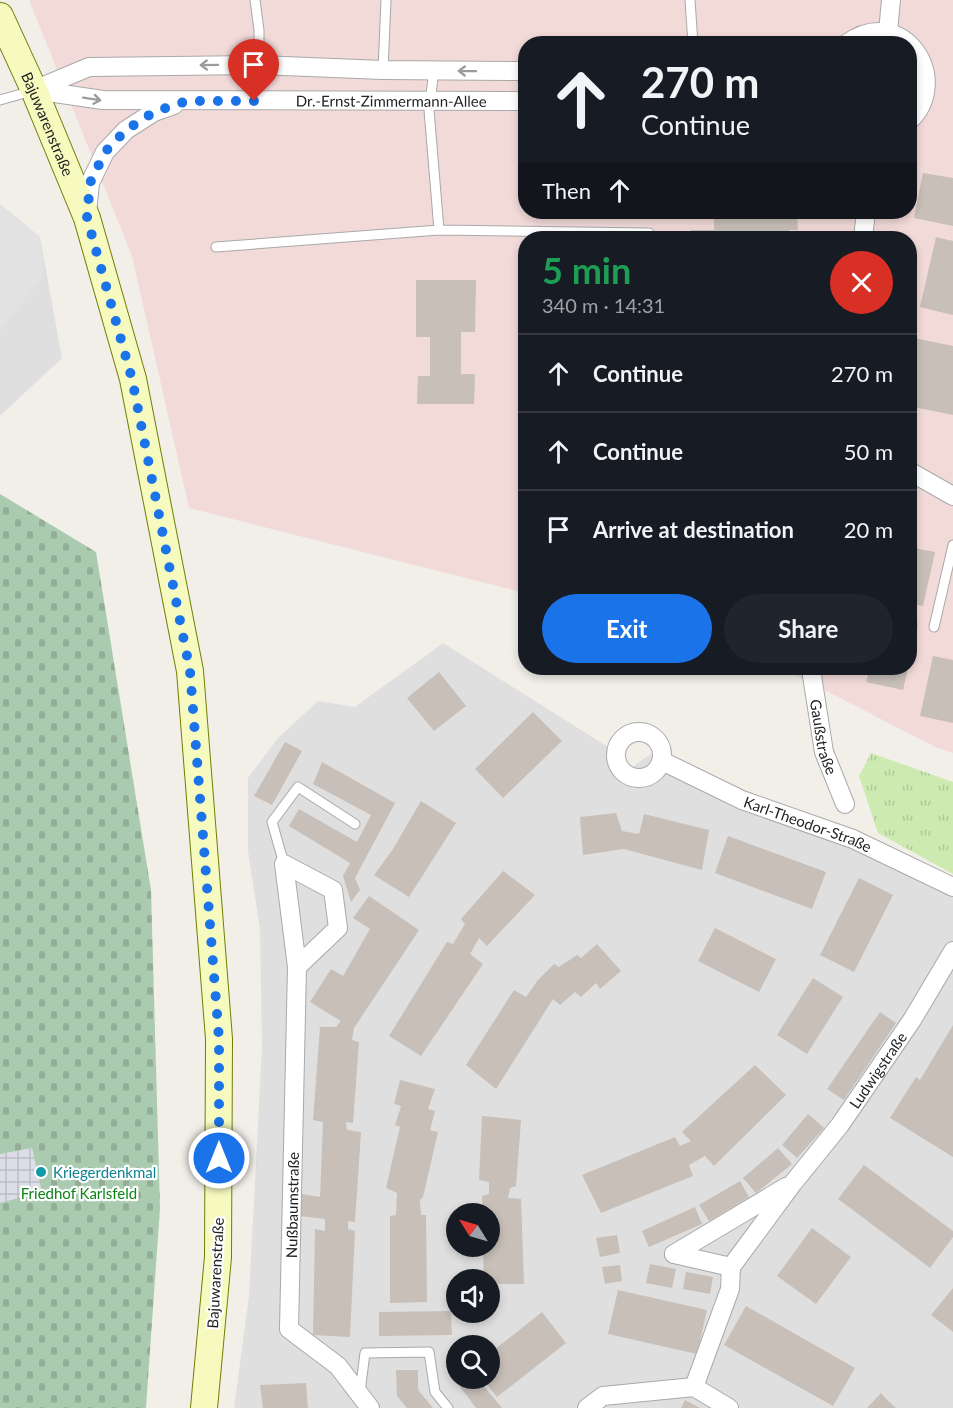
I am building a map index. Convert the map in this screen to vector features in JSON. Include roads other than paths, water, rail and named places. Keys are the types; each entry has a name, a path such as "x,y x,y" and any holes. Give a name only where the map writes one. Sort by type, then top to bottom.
{"main road":[{"name":"Bajuwarenstraße","path":"0,16 34,90 87,218 132,379 190,671 219,1039 218,1257 204,1408"}],"street":[{"path":"888,32 891,0"},
{"path":"858,36 874,31 900,36"},
{"path":"917,49 924,58 929,73 929,88 925,103 917,115"},
{"name":"Dr.-Ernst-Zimmermann-Allee","path":"34,90 89,66 259,65 383,70 518,71"},
{"name":"Dr.-Ernst-Zimmermann-Allee","path":"34,90 103,100 430,103 518,101"},
{"path":"87,218 90,183 105,152 126,130 154,112 187,101"},
{"path":"917,476 953,496"},
{"name":"Gaußstraße","path":"812,675 824,752 845,804"},
{"name":"Karl-Theodor-Straße","path":"662,761 742,800 852,839 953,886"},
{"path":"284,864 333,890 338,928 297,967"},
{"name":"Nußbaumstraße","path":"284,864 297,967 289,1329 338,1366 365,1401"},
{"name":"Ludwigstraße","path":"694,1387 730,1289 731,1267 847,1116 912,1020 953,951"},
{"name":"Ludwigstraße","path":"731,1267 674,1254 794,1183"},
{"path":"587,1408 603,1396 694,1387 729,1408"}],"lane":[{"path":"255,0 259,30 259,65"},
{"path":"383,70 386,0"},
{"path":"690,0 692,36"},
{"path":"434,70 430,103 439,230"},
{"path":"0,100 34,90"},
{"path":"216,247 439,230 518,231"},
{"path":"934,627 953,545"},
{"path":"284,864 272,822 298,787 355,824"},
{"path":"365,1401 365,1353 429,1352 435,1392 448,1408"}],"place":[{"name":"Kriegerdenkmal","path":"41,1172"}],"park label":[{"name":"Friedhof Karlsfeld","path":"79,1193"}]}
